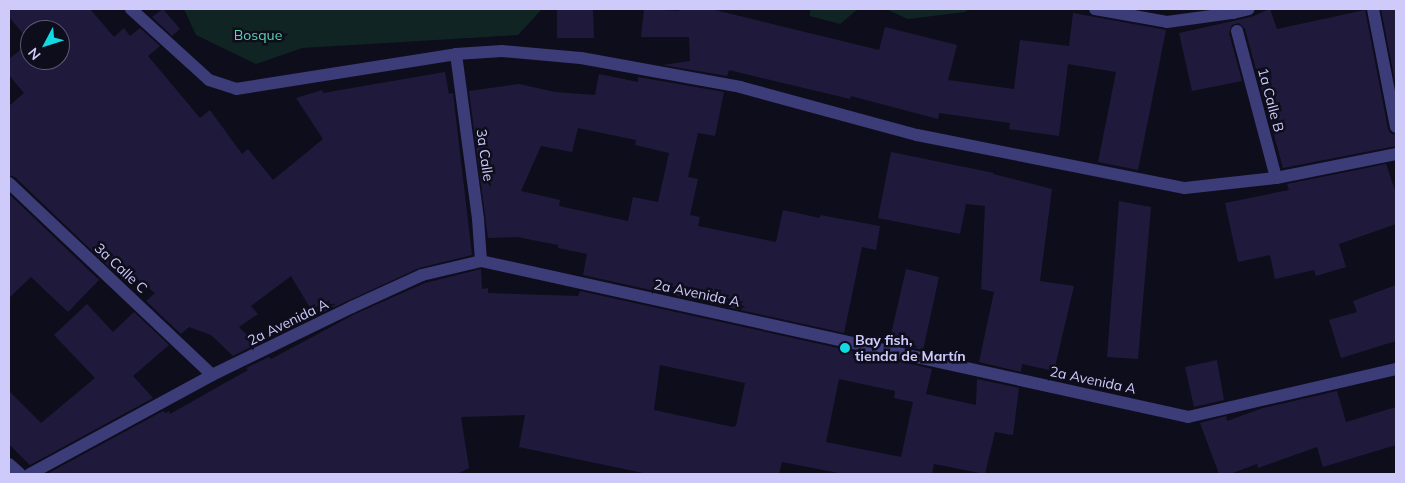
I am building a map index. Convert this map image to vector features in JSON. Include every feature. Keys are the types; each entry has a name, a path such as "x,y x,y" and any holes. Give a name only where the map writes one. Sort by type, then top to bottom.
{"street":[{"path":"131,9 209,80 236,89 262,86 335,71 456,54 502,51 581,58 740,87 916,135 1185,188 1276,178 1396,154"},
{"path":"1095,9 1167,22 1249,9"},
{"path":"1373,9 1396,126"},
{"name":"1a Calle B","path":"1237,31 1276,178"},
{"name":"3a Calle","path":"456,54 478,219 481,261"},
{"name":"3a Calle C","path":"9,183 212,375"},
{"name":"2a Avenida A","path":"30,474 212,375 422,275 481,261 1188,417 1396,369"},
{"path":"9,464 20,474"}],"green space":[{"name":"Bosque","path":"184,9 542,9 518,35 302,48 256,64 196,35"},
{"path":"810,9 858,9 840,24 810,16"},
{"path":"886,9 969,9 965,12 908,19"}],"building":[{"path":"9,9 90,9 114,37 124,28 130,36 140,28 160,46 148,56 200,118 210,110 242,154 248,149 273,180 323,139 296,98 322,90 323,93 445,72 449,94 453,93 472,255 419,268 315,316 291,276 251,306 258,314 239,327 256,344 233,356 211,335 189,327 181,334 146,301 155,293 116,262 110,268 15,177 9,175 9,106 24,93 9,75 9,59 20,50 20,70 70,70 70,20 20,20 20,30 9,17"},
{"path":"163,9 180,29 172,36 152,17"},
{"path":"557,9 593,9 594,38 557,38"},
{"path":"644,9 679,11 680,9 711,9 879,50 885,27 957,45 948,80 1014,89 1020,40 1069,46 1073,13 1166,30 1138,170 1098,162 1116,72 1068,64 1059,136 1009,129 1010,123 939,113 938,119 851,96 850,99 729,70 727,76 663,65 690,61 689,37 641,37"},
{"path":"1270,9 1277,29 1365,10 1388,129 1390,133 1396,135 1396,146 1283,168 1245,29 1239,23 1232,25 1229,33 1242,81 1192,91 1179,33 1251,17"},
{"path":"1381,9 1396,9 1396,86"},
{"path":"599,74 638,82 638,77 724,92 715,136 698,133 688,177 698,179 690,215 700,217 698,226 776,242 783,210 820,218 820,215 880,226 876,250 862,247 844,333 583,275 587,254 558,248 558,245 517,237 488,238 469,91 519,84 555,92 595,95","holes":["578,128 636,140 635,145 669,153 658,202 633,197 628,221 559,206 560,200 521,191 541,146 572,152"]},
{"path":"891,152 994,173 1052,189 1040,281 1074,286 1054,371 1022,364 1021,372 979,362 994,292 981,289 985,206 966,204 960,234 878,218"},
{"path":"1386,164 1396,193 1396,224 1339,244 1346,267 1316,276 1314,270 1275,279 1270,255 1238,262 1225,203 1289,190 1287,184"},
{"path":"9,194 99,280 68,312 31,277 9,298"},
{"path":"1119,201 1151,207 1138,359 1107,357"},
{"path":"481,269 482,289 488,288 488,293 578,296 580,291 920,366 932,369 926,394 976,405 977,379 1019,388 1013,435 995,432 985,474 934,464 932,474 844,474 782,462 779,474 648,474 519,447 525,415 461,417 469,468 457,474 47,474 163,411 166,413 169,411 170,414 248,370 246,368 269,357 271,359 355,314 425,283","holes":["660,365 745,383 736,426 733,427 654,410","839,379 895,391 894,398 913,402 901,457 826,442"]},
{"path":"906,269 939,277 923,350 889,343"},
{"path":"1396,285 1396,341 1341,358 1329,320 1357,312 1353,301"},
{"path":"87,304 113,332 134,312 169,345 133,376 153,398 30,465 9,444 9,391 41,423 95,378 54,335"},
{"path":"1217,360 1224,400 1194,407 1185,367"},
{"path":"1337,391 1346,422 1396,407 1396,445 1323,467 1317,447 1258,468 1257,464 1230,474 1219,474 1200,423 1226,416 1227,421 1263,408"}],"place":[{"name":"Bay fish, tienda de Martín","path":"845,348"}]}
